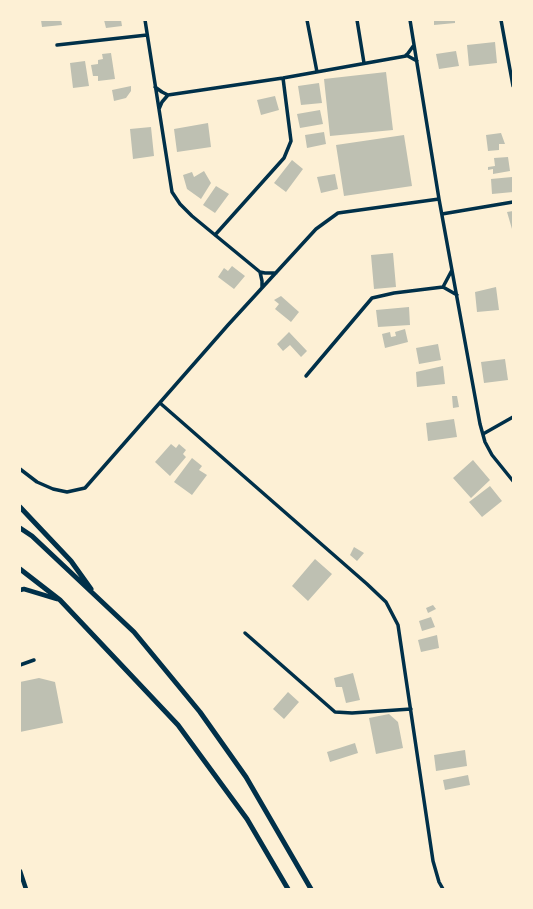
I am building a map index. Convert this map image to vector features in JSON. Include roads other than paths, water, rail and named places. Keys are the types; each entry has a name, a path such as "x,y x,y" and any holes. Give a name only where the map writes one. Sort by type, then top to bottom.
{"main road":[{"path":"20,506 71,561 99,600"},
{"path":"20,528 32,536 134,632 200,712 246,777 310,889"},
{"path":"20,569 60,600 178,725 247,819 288,889"}],"street":[{"path":"145,20 172,192 187,211 260,272 276,273"},
{"path":"307,20 317,72"},
{"path":"357,20 364,63"},
{"path":"410,20 439,199 483,434 485,442 492,455 513,481"},
{"path":"501,20 513,86"},
{"path":"57,45 147,35"},
{"path":"156,87 168,95 282,78 406,55 414,45"},
{"path":"406,55 417,62"},
{"path":"215,235 284,158 291,141 282,78"},
{"path":"159,109 162,102 168,95"},
{"path":"20,470 37,482 53,489 67,492 85,488 316,229 338,213 439,199"},
{"path":"442,214 513,202"},
{"path":"443,287 452,269"},
{"path":"260,272 262,288"},
{"path":"306,376 372,298 394,293 443,287 457,295"},
{"path":"160,403 368,584 386,602 398,625 433,861 443,889"},
{"path":"483,434 513,417"},
{"path":"20,590 24,589 60,600"},
{"path":"245,633 335,712 352,713 411,709"},
{"path":"20,665 34,660"},
{"path":"20,871 26,889"}]}
